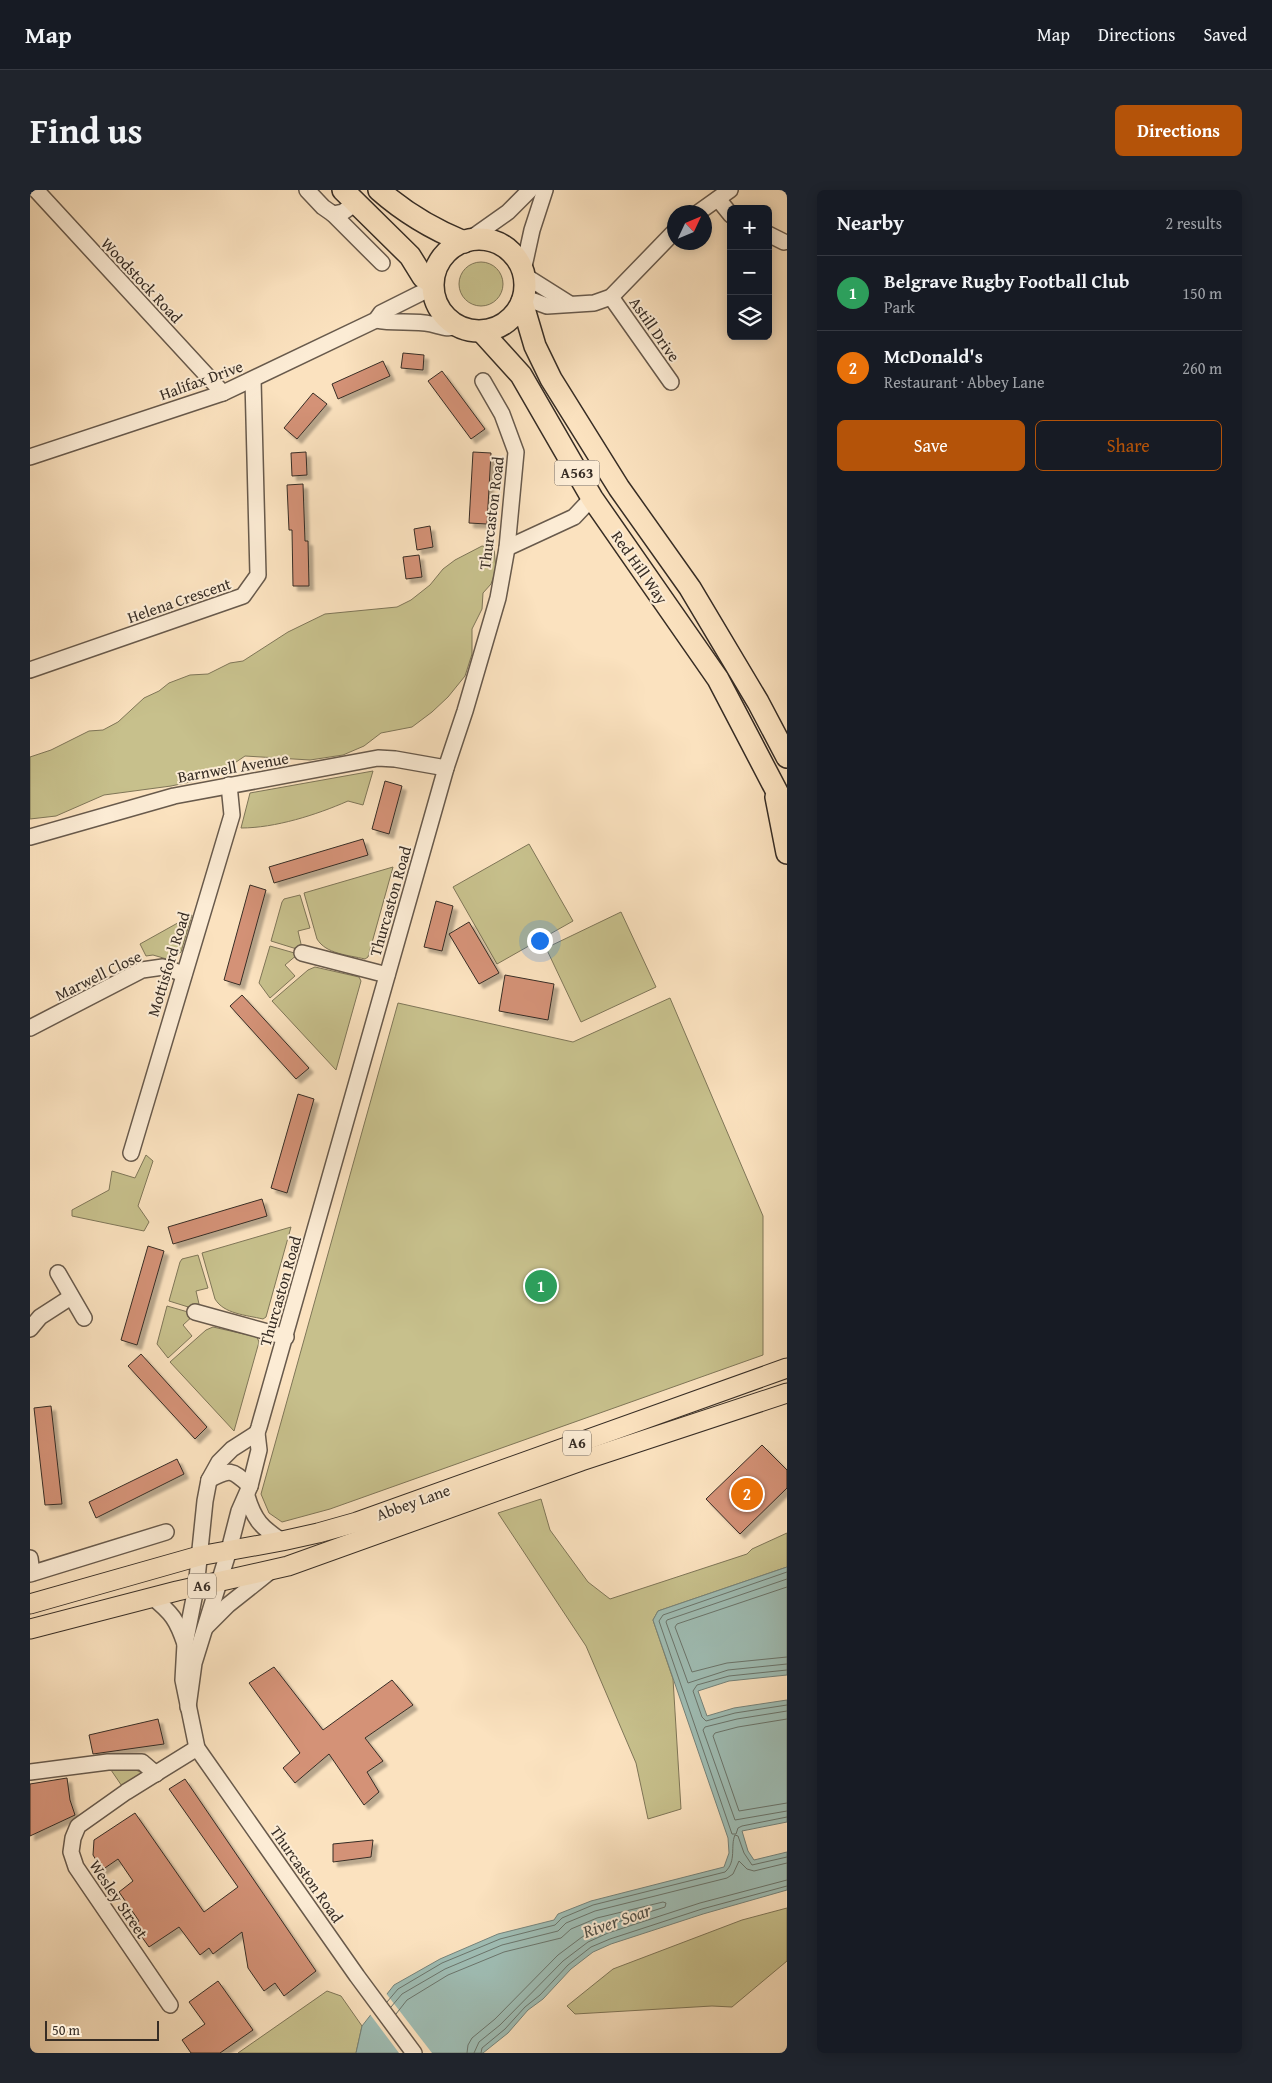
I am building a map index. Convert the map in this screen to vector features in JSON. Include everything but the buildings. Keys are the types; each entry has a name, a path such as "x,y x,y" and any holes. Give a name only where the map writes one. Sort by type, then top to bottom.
{"highway":[{"path":"378,190 400,209 436,230 466,241"},
{"path":"350,196 410,256 423,277 433,284"},
{"path":"481,239 495,242 507,249 516,259 523,273 525,288 516,313 506,322 482,332 465,330 457,326 441,312 436,303 433,284 436,269 442,257 452,248 466,241 481,239"},
{"name":"Red Hill Way","path":"522,299 535,346 551,379 619,488 690,588 758,702 787,757"},
{"name":"Red Hill Way","path":"482,332 521,374 592,498 718,679 787,811"},
{"path":"774,784 787,853"}],"main road":[{"name":"Abbey Lane","path":"30,1604 199,1556 282,1541 357,1522 787,1368"},
{"name":"Abbey Lane","path":"30,1629 152,1597 288,1566 581,1461 787,1393"}],"street":[{"name":"Woodstock Road","path":"36,190 223,393"},
{"path":"307,190 382,263"},
{"path":"466,241 508,212 530,190"},
{"path":"545,190 532,230 523,273 570,304"},
{"path":"709,205 730,190"},
{"path":"333,214 344,212 350,196"},
{"path":"718,199 727,210"},
{"path":"772,236 784,242"},
{"name":"Astill Drive","path":"522,299 547,306 594,302 611,297 667,239"},
{"name":"Halifax Drive","path":"30,457 223,393 376,320 381,314 433,284"},
{"name":"Astill Drive","path":"611,297 671,382"},
{"name":"Halifax Drive","path":"376,320 432,324 448,329 457,326"},
{"name":"Helena Crescent","path":"30,670 243,596 258,575 253,380"},
{"name":"Thurcaston Road","path":"188,1707 194,1663 259,1450 257,1433 286,1337 446,768 498,598 507,548 516,452 502,414 483,381"},
{"path":"507,548 574,517 592,498"},
{"name":"Barnwell Avenue","path":"30,837 166,798 378,758 446,768"},
{"name":"Mottisford Road","path":"131,1153 232,815 229,785"},
{"path":"302,953 387,975"},
{"name":"Marwell Close","path":"30,1028 142,970 163,968 184,974"},
{"path":"58,1273 84,1318"},
{"path":"30,1329 40,1318 71,1297"},
{"path":"195,1312 286,1337"},
{"name":"Thurcaston Road","path":"257,1433 225,1454 209,1480 196,1588 185,1644 183,1680 197,1748 367,1990 414,2053"},
{"path":"209,1480 225,1472 231,1471 236,1473 248,1491 251,1511 258,1523 282,1541"},
{"path":"31,1568 166,1532"},
{"path":"204,1628 228,1605 273,1569"},
{"name":"Thurcaston Road","path":"152,1597 170,1612 185,1644"},
{"name":"Wesley Street","path":"170,2005 76,1867 71,1852 73,1838 78,1826 126,1792 197,1748"},
{"path":"30,1772 108,1762 142,1762 156,1774"}],"shaded area":[{"path":"481,262 493,266 499,272 503,284 499,296 493,302 481,306 469,302 463,296 459,284 463,272 469,266"},
{"path":"482,546 494,548 496,570 491,584 483,593 482,609 472,629 472,654 465,676 448,697 412,727 381,733 364,746 343,755 310,760 245,756 214,777 171,786 104,795 56,816 30,819 30,757 51,750 89,731 103,730 118,722 144,698 159,691 169,683 190,675 208,674 230,663 243,661 288,632 325,614 397,607 411,600 430,585 443,569 455,560"},
{"path":"373,771 363,805 348,801 295,820 268,826 241,828 250,793"},
{"path":"529,844 573,921 497,964 453,887"},
{"path":"393,867 368,957 365,959 338,953 321,944 317,939 304,893"},
{"path":"300,895 310,928 298,931 301,944 300,950 271,941 282,902 284,899"},
{"path":"621,912 656,987 581,1022 546,948"},
{"path":"192,915 181,952 170,960 153,955 146,956 140,944"},
{"path":"270,946 298,954 285,965 295,976 270,998 259,983"},
{"path":"315,967 359,977 361,981 336,1070 272,1001 308,970"},
{"path":"670,998 763,1216 763,1355 330,1509 282,1522 269,1513 261,1494 398,1003 573,1042"},
{"path":"146,1155 153,1161 138,1206 149,1222 144,1231 72,1216 72,1210 109,1190 112,1171 135,1178"},
{"path":"291,1227 266,1317 263,1319 236,1313 219,1304 215,1299 202,1253"},
{"path":"198,1255 208,1288 196,1291 199,1304 198,1310 169,1301 180,1262 182,1259"},
{"path":"167,1306 195,1314 183,1325 192,1336 168,1358 157,1344"},
{"path":"213,1327 257,1337 259,1342 234,1431 170,1362 206,1330"},
{"path":"541,1499 550,1530 588,1582 610,1599 747,1554 752,1549 787,1533 787,1567 658,1611 653,1620 673,1679 681,1809 648,1819 636,1763 586,1646 498,1513"},
{"path":"126,1765 146,1775 126,1792 111,1770"},
{"path":"787,1908 787,1961 732,2007 712,2006 575,2014 567,2006 613,1969 742,1920"},
{"path":"327,1991 341,1996 362,2026 356,2053 238,2053"}],"water":[{"name":"River Soar","path":"787,1567 787,1675 729,1681 698,1691 707,1716 734,1708 787,1700 787,1822 742,1831 748,1851 754,1860 787,1852 787,1890 703,1914 611,1944 593,1952 571,1969 543,1999 528,2010 508,2033 483,2053 356,2053 362,2026 394,1985 440,1959 498,1934 554,1920 558,1914 591,1901 724,1867 729,1853 728,1838 653,1620 658,1611"}],"pier":[{"path":"385,1992 432,2053 399,2053 369,2013"}],"place":[{"name":"Belgrave Rugby Football Club","path":"541,1286"},
{"name":"McDonald's","path":"747,1494"}]}
